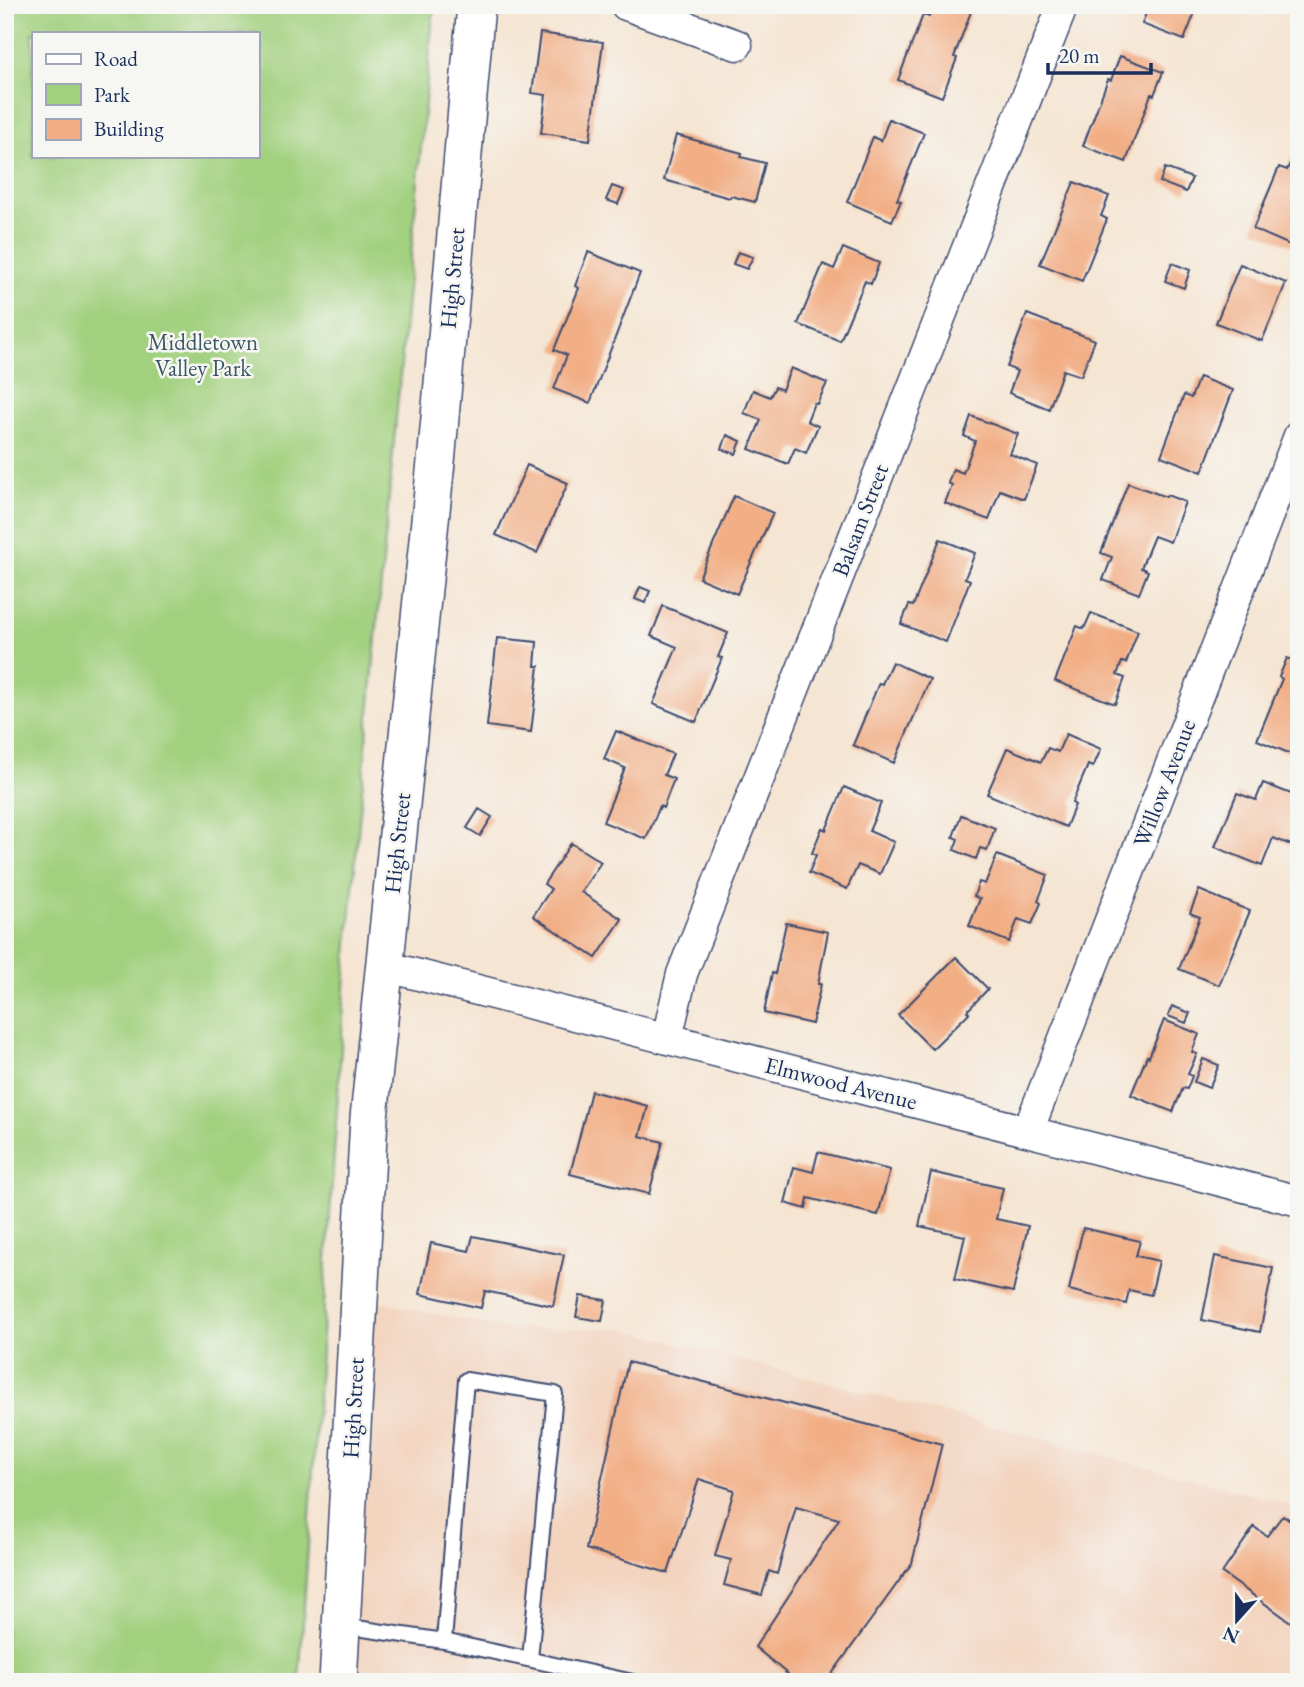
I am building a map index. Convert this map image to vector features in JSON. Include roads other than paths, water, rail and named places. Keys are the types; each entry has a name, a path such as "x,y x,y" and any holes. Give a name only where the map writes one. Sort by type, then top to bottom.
{"street":[{"name":"High Street","path":"338,1682 369,1118 436,452 476,5"},
{"path":"626,5 737,45"},
{"name":"Balsam Street","path":"667,1038 682,974 1063,5"},
{"name":"Willow Avenue","path":"1028,1131 1299,436"},
{"name":"Elmwood Avenue","path":"384,966 1299,1201"}],"lane":[{"path":"444,1641 466,1380 555,1394 530,1659"},
{"path":"341,1626 444,1641 634,1682"}],"park label":[{"name":"Middletown Valley Park","path":"203,355"}]}
